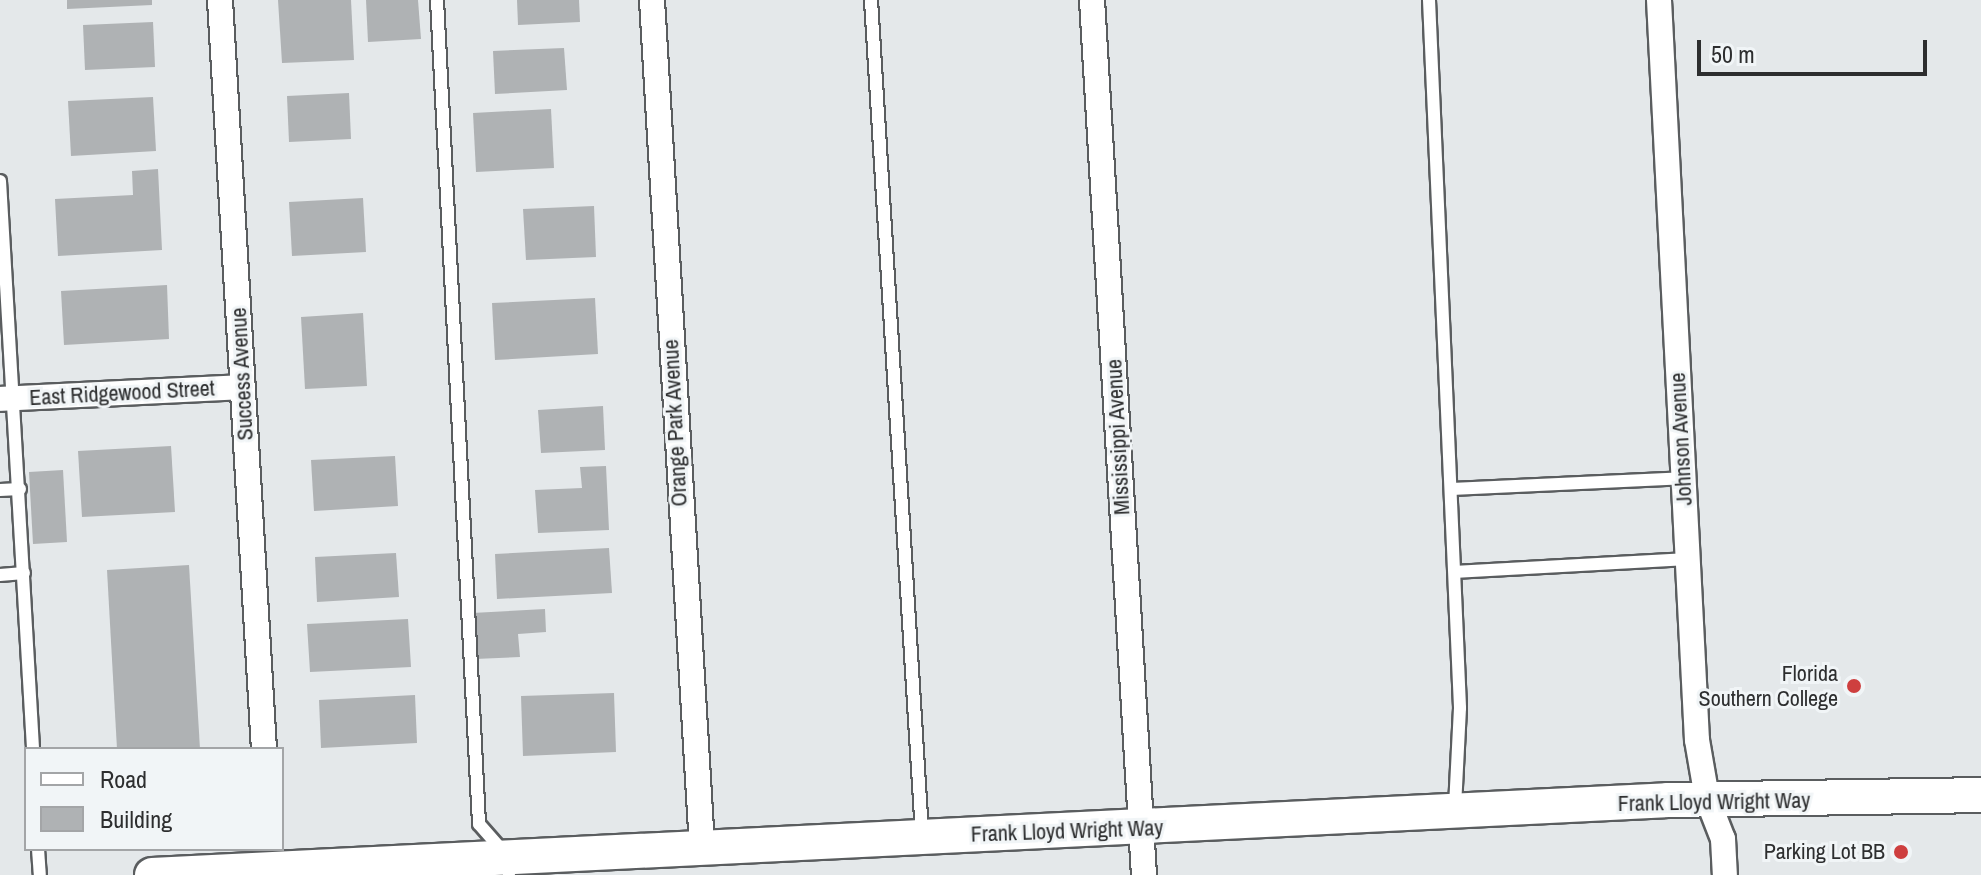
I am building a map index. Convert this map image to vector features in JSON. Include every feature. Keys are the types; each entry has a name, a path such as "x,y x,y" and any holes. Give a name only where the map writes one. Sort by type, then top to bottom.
{"street":[{"name":"Success Avenue","path":"220,0 264,747"},
{"name":"Orange Park Avenue","path":"652,0 702,846"},
{"name":"Mississippi Avenue","path":"1092,0 1144,875"},
{"name":"Johnson Avenue","path":"1659,0 1697,740 1707,798 1723,839 1725,875"},
{"name":"East Ridgewood Street","path":"8,399 243,387"},
{"name":"Frank Lloyd Wright Way","path":"152,875 270,864 508,866 702,846 1142,828 1707,798 1764,803 1981,795"}],"lane":[{"path":"437,0 479,824 508,866"},
{"path":"871,0 923,837"},
{"path":"1429,0 1460,708 1455,811"},
{"path":"0,181 8,399 20,489 33,747"},
{"path":"1452,489 1682,478"},
{"path":"0,490 20,489"},
{"path":"1455,572 1687,559"},
{"path":"0,575 24,573"},
{"path":"38,851 40,875"}],"building":[{"path":"67,0 152,0 152,5 67,9"},
{"path":"278,0 351,0 354,60 282,63"},
{"path":"366,0 418,0 421,39 368,42"},
{"path":"517,0 579,0 580,22 518,25"},
{"path":"153,22 155,67 85,70 83,25"},
{"path":"564,48 567,90 495,94 493,51"},
{"path":"349,93 351,139 289,142 287,96"},
{"path":"153,97 156,151 71,156 68,101"},
{"path":"551,109 554,168 476,172 473,113"},
{"path":"158,169 162,250 58,256 55,199 133,195 132,171"},
{"path":"363,198 366,252 292,256 289,202"},
{"path":"594,206 596,257 526,260 523,209"},
{"path":"167,285 169,339 64,345 61,291"},
{"path":"595,298 598,354 495,360 492,303"},
{"path":"363,313 367,386 305,389 301,317"},
{"path":"603,406 605,450 541,453 538,410"},
{"path":"171,446 175,512 82,517 78,451"},
{"path":"395,456 398,506 314,511 311,460"},
{"path":"606,466 609,530 538,533 535,490 582,488 580,467"},
{"path":"63,470 67,542 33,544 29,472"},
{"path":"609,548 612,593 497,599 495,554"},
{"path":"396,553 399,597 317,602 315,557"},
{"path":"189,565 200,747 117,747 107,570"},
{"path":"545,609 546,632 518,634 520,657 475,659 472,613"},
{"path":"408,619 411,667 310,672 307,624"},
{"path":"614,693 616,752 523,756 521,696"},
{"path":"415,695 417,743 321,748 319,700"}],"place":[{"name":"Florida Southern College","path":"1854,686"},
{"name":"Parking Lot BB","path":"1901,852"}]}
